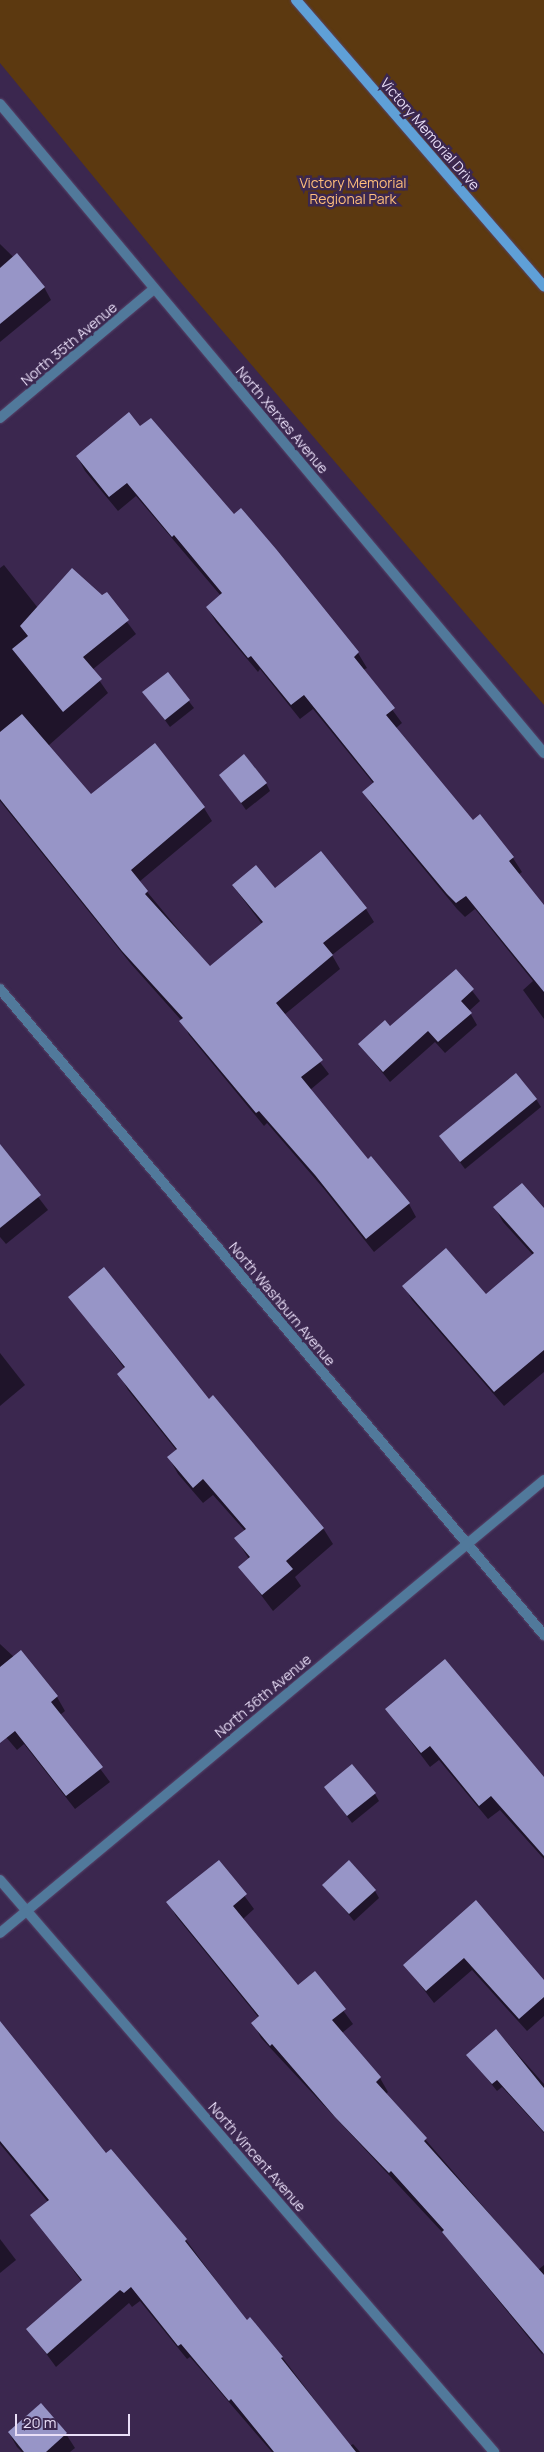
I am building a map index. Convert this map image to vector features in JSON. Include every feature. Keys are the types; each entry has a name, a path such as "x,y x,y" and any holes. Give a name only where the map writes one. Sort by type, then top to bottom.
{"street":[{"name":"Victory Memorial Drive","path":"296,0 544,286"},
{"name":"North Xerxes Avenue","path":"0,104 544,753"},
{"name":"North 35th Avenue","path":"0,418 154,289"},
{"name":"North Washburn Avenue","path":"0,989 466,1545 544,1635"},
{"name":"North 36th Avenue","path":"0,1933 544,1480"},
{"name":"North Vincent Avenue","path":"0,1880 494,2452"}],"green space":[{"name":"Victory Memorial Regional Park","path":"0,0 544,0 544,705 176,277 0,63"}],"building":[{"path":"17,253 45,287 0,324 0,268"},
{"path":"129,412 140,426 151,418 234,514 241,508 359,652 354,657 395,708 386,715 473,820 480,814 514,857 509,861 544,905 544,992 466,896 456,903 447,894 362,792 374,782 304,695 291,705 251,656 248,658 206,607 222,593 174,535 172,537 127,483 109,497 76,456"},
{"path":"72,568 102,595 107,592 129,620 83,657 102,679 63,712 12,649 28,636 20,626"},
{"path":"168,672 190,700 165,720 142,692"},
{"path":"22,714 91,794 155,743 205,807 131,870 148,891 145,894 210,966 263,922 232,885 256,865 275,888 321,851 367,908 323,943 333,955 276,1003 323,1060 301,1077 368,1159 371,1156 410,1203 366,1239 315,1175 259,1111 256,1113 179,1021 183,1018 122,951 0,799 0,732"},
{"path":"244,754 267,783 241,803 219,775"},
{"path":"456,969 474,989 461,1001 472,1013 438,1042 428,1031 383,1072 358,1044 385,1020 390,1026"},
{"path":"516,1073 537,1099 460,1162 439,1136"},
{"path":"0,1144 41,1195 0,1228"},
{"path":"522,1183 544,1208 544,1350 494,1392 402,1286 446,1248 486,1294 534,1253 493,1207"},
{"path":"104,1267 209,1399 213,1395 324,1528 286,1561 293,1569 262,1595 238,1567 250,1557 234,1538 246,1529 203,1479 193,1488 167,1457 177,1449 117,1374 125,1367 68,1297"},
{"path":"21,1650 58,1696 51,1702 103,1767 66,1796 15,1731 0,1743 0,1667"},
{"path":"445,1659 544,1777 544,1856 491,1796 479,1806 430,1746 421,1753 385,1709"},
{"path":"352,1764 376,1793 347,1816 324,1787"},
{"path":"219,1860 247,1894 233,1906 298,1985 315,1971 346,2009 332,2020 381,2077 376,2082 427,2138 424,2141 544,2275 544,2354 442,2232 444,2230 391,2171 389,2173 335,2117 272,2044 270,2046 251,2023 259,2016 166,1902"},
{"path":"349,1860 376,1890 349,1914 322,1885"},
{"path":"476,1900 544,1980 544,1997 519,2019 464,1958 426,1991 403,1965"},
{"path":"0,2021 106,2153 111,2149 187,2239 185,2241 247,2320 250,2317 356,2452 274,2452 231,2399 229,2401 181,2344 178,2346 131,2287 124,2293 120,2290 47,2354 26,2329 82,2280 30,2215 49,2200 0,2141"},
{"path":"496,2029 544,2088 544,2132 497,2080 492,2084 466,2055"},
{"path":"41,2403 67,2433 46,2452 24,2452 8,2432"}]}
